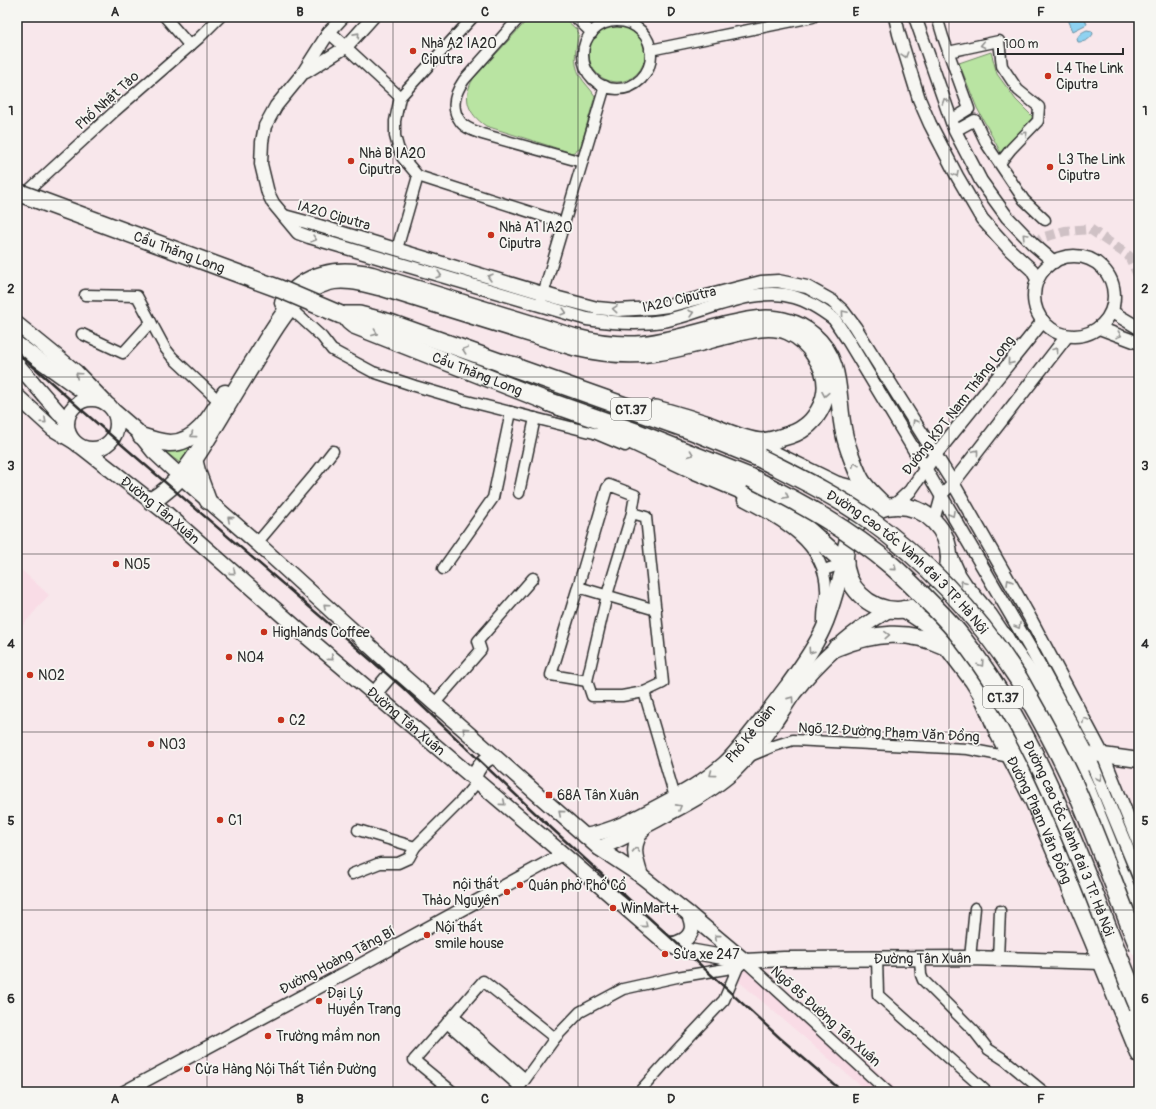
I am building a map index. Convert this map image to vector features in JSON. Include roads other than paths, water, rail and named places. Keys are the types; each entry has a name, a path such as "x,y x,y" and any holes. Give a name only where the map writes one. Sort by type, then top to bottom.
{"highway":[{"name":"Cầu Thăng Long","path":"24,190 272,286 341,315 354,325 550,402 687,467 748,493 784,512 808,530 845,563"},
{"path":"151,501 167,490 194,459 289,307 306,292 317,286 343,280 363,282 381,287 575,347 601,353 632,354 655,352 763,328 777,328 789,332 802,340 819,360 826,377 826,395 815,419 805,428 792,434 762,442 750,440 730,433"},
{"name":"Cầu Thăng Long","path":"341,315 358,315 390,323 502,363 559,376 630,402 693,420 730,433"},
{"name":"Đường cao tốc Vành đai 3 TP. Hà Nội","path":"502,363 691,430 760,458 818,488 857,511 906,548 931,570 957,598 991,640 1019,680 1045,727 1077,791 1139,947"},
{"name":"Đường cao tốc Vành đai 3 TP. Hà Nội","path":"550,402 637,433 751,478 810,509 839,527 891,565 914,586 950,623 965,641 1006,702 1034,754 1067,827 1139,1007"},
{"path":"730,433 836,484 855,490 886,508"},
{"path":"1003,636 1063,742 1086,787 1139,922"},
{"path":"983,697 1003,718 1041,791 1139,1028"}],"main road":[{"path":"141,436 168,443 183,441 195,434 220,402 272,318 298,287 320,275 334,272 359,272 574,337 599,343 644,344 758,319 776,318 791,322 806,329 818,339 828,352 834,366 838,386 844,434 857,472 863,483 886,508"},
{"path":"17,324 76,372 110,407 137,431 153,451 257,543 395,669 599,848 641,876 689,914 741,964"},
{"path":"17,344 92,398 97,399 110,407 117,419 116,432 109,443 97,449 90,449 78,444 68,432 67,422 68,416 75,405 92,398"},
{"path":"17,364 67,422"},
{"name":"Đường Tân Xuân","path":"17,396 53,429 78,444 151,501 307,637 667,944 678,949 741,964 784,959 877,958 998,958 1101,962"},
{"path":"194,459 208,501"},
{"path":"907,507 916,509 934,521 940,528 947,541 949,556 948,570 943,583 934,595 897,610 873,604 859,594 850,580 845,563 846,548 851,534 860,521 872,512 886,508 907,507"},
{"path":"949,556 958,576 989,615 1044,694 1069,739 1091,784 1139,905"},
{"name":"Phố Kẻ Giàn","path":"599,848 645,826 710,789 733,771 745,758 757,735 815,646 832,606 837,585 845,563"},
{"name":"Phố Kẻ Giàn","path":"585,836 596,834 618,826 686,792 714,773 757,735 773,725 794,694 817,666 836,648 862,626 897,610"},
{"name":"Đường Phạm Văn Đồng","path":"897,610 927,624 948,648 983,697 998,733 1033,800 1139,1054"},
{"path":"836,648 867,637 887,635 906,635 922,638 948,648"},
{"path":"1003,636 1020,677 1057,744 1079,789 1139,939"},
{"path":"374,694 395,669"},
{"path":"983,697 1006,714 1043,786 1139,1018"},
{"path":"1088,754 1139,760"},
{"path":"476,780 476,772 480,766 486,760 494,756"},
{"path":"641,876 636,860 635,848 638,836 645,826"},
{"path":"667,944 673,945 688,936 692,927 689,914"}],"street":[{"path":"165,17 190,46"},
{"name":"Phố Nhật Tảo","path":"17,201 24,190 190,46 209,22 220,17"},
{"path":"284,216 273,203 268,193 261,164 262,142 265,126 276,106 303,73 329,32 343,17"},
{"path":"303,73 346,47 373,17"},
{"path":"472,17 400,97 395,121 395,136 402,157 418,176 564,223"},
{"path":"520,17 464,80 457,90 454,101 455,110 460,122 471,130 482,134 582,162"},
{"path":"575,17 592,33"},
{"path":"650,50 776,21 813,17"},
{"path":"895,17 919,99 957,176 982,219 1010,250 1032,270 1037,279"},
{"path":"916,17 953,125 981,182 1007,217 1033,244 1054,262"},
{"path":"937,17 969,109 953,125"},
{"path":"618,21 628,23 638,28 646,37 650,50 650,59 647,70 640,80 630,86 619,89 598,83 590,76 585,66 583,55 585,45 597,27 607,22 618,21"},
{"path":"329,32 400,97"},
{"path":"948,52 999,41 1002,66 1018,90 1039,107 1038,121 1011,149 1000,164"},
{"path":"540,305 605,86"},
{"path":"953,125 975,120 987,145 1024,200 1045,220"},
{"path":"397,249 418,176"},
{"path":"17,184 24,190"},
{"name":"IA20 Ciputra","path":"284,216 597,308 634,310 668,306 760,282 778,281 807,287 832,301 843,311 855,327 953,483"},
{"name":"IA20 Ciputra","path":"284,216 298,233 309,237 587,319 609,323 631,324 665,320 746,298 763,295 779,294 794,297 810,303 834,319 925,468"},
{"path":"1113,306 1109,316 1099,328 1080,336 1067,336 1053,331 1040,318 1034,297 1037,279 1044,270 1054,262 1064,257 1076,256 1088,258 1098,264 1112,283 1114,295 1113,306 1112,312 1139,328"},
{"path":"85,295 137,296 172,358 220,402"},
{"path":"289,307 322,337 332,350 373,372 415,386 601,436 624,445 743,500 772,516 790,528 806,542 824,570 826,590 823,630"},
{"name":"Đường KĐT Nam Thăng Long","path":"886,508 902,499 913,487 935,455 1043,321"},
{"path":"82,334 123,353 151,322"},
{"path":"1099,328 1139,343"},
{"path":"934,521 941,496 953,483 1067,336"},
{"path":"443,569 492,498 511,412"},
{"path":"519,493 535,418"},
{"path":"257,543 316,473 333,450"},
{"path":"925,468 1033,653 1088,754 1139,877"},
{"path":"953,483 1029,616 1103,755 1139,844"},
{"path":"587,681 551,675 609,485 635,495 632,513 607,595 587,681 592,696 622,696 644,692 663,683 646,517 632,513"},
{"path":"824,570 845,563"},
{"path":"435,703 480,650 478,641 533,578"},
{"path":"578,587 656,610"},
{"path":"644,692 675,797"},
{"name":"Ngõ 12 Đường Phạm Văn Đồng","path":"745,758 793,740 968,748 1010,757"},
{"path":"352,874 380,864 398,863 409,858 415,847 462,800 476,780"},
{"path":"358,830 415,847"},
{"name":"Đường Hoàng Tăng Bí","path":"124,1092 563,854"},
{"path":"970,958 975,908"},
{"path":"998,958 1000,911"},
{"path":"877,958 878,995 987,1092"},
{"path":"920,958 921,975 923,980 974,1031 988,1049 1005,1060 1044,1092"},
{"path":"450,1020 520,1086 555,1038 580,1012 623,988 741,964"},
{"path":"639,1092 724,1000 741,964"},
{"name":"Ngõ 85 Đường Tân Xuân","path":"741,964 888,1092"},
{"path":"453,1092 414,1060 483,981 555,1038"},
{"path":"140,1083 149,1092"}],"water":[{"path":"1067,17 1084,17 1087,24 1073,31"},
{"path":"1087,30 1092,31 1093,34 1087,40 1078,42 1077,39 1082,32"}],"tunnel":[{"path":"1033,244 1044,237 1065,231 1090,229 1129,256 1138,275 1139,283"}],"railway":[{"path":"17,352 84,412 402,687 535,813 780,1038 843,1092"}],"place":[{"name":"Nhà A2 IA20 Ciputra","path":"413,51"},
{"name":"L4 The Link Ciputra","path":"1048,76"},
{"name":"Nhà B IA20 Ciputra","path":"351,161"},
{"name":"L3 The Link Ciputra","path":"1050,167"},
{"name":"Nhà A1 IA20 Ciputra","path":"491,235"},
{"name":"N05","path":"116,564"},
{"name":"Highlands Coffee","path":"264,632"},
{"name":"N04","path":"229,657"},
{"name":"N02","path":"30,675"},
{"name":"C2","path":"281,720"},
{"name":"N03","path":"151,744"},
{"name":"68A Tân Xuân","path":"549,795"},
{"name":"C1","path":"220,820"},
{"name":"Quán phở Phố Cổ","path":"520,885"},
{"name":"nội thất Thảo Nguyên","path":"507,892"},
{"name":"WinMart+","path":"613,908"},
{"name":"Nội thất smile house","path":"427,935"},
{"name":"Sửa xe 247","path":"665,954"},
{"name":"Đại Lý Huyền Trang","path":"319,1001"},
{"name":"Trường mầm non","path":"268,1036"},
{"name":"Cửa Hàng Nội Thất Tiền Đường","path":"187,1069"}]}
